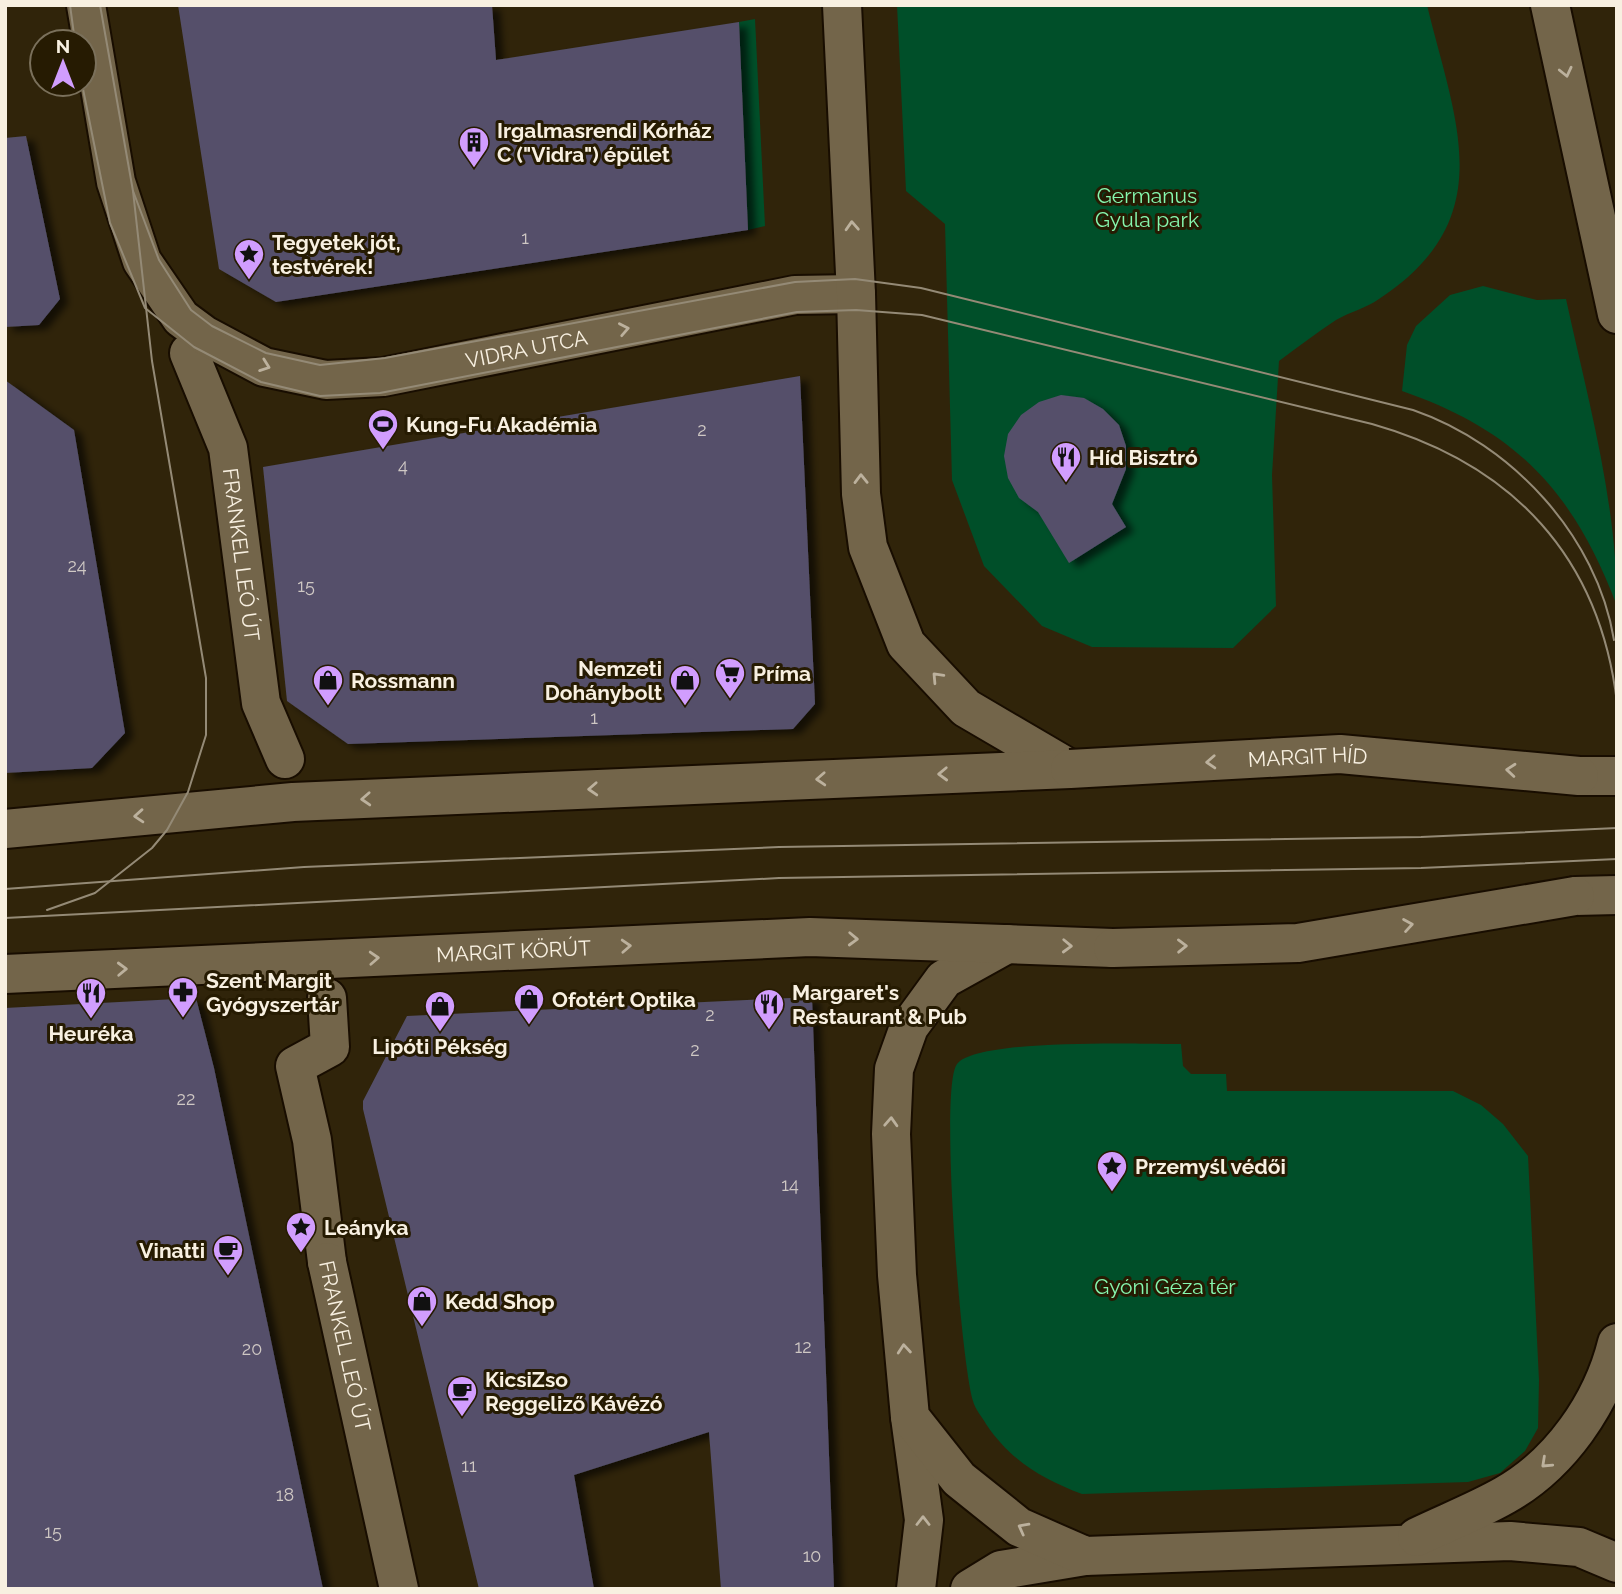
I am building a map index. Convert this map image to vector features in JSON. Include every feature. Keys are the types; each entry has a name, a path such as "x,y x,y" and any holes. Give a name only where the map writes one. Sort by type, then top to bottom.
{"main road":[{"name":"FRANKEL LEÓ ÚT","path":"86,5 116,182 135,244 142,261 196,344 228,448 261,704 285,759"},
{"path":"842,5 856,294 861,494 868,547 906,644 966,708 1070,769"},
{"path":"1550,5 1617,314"},
{"name":"VIDRA UTCA","path":"196,344 264,367 326,380 383,377 795,295 856,294"},
{"name":"MARGIT HÍD","path":"5,829 293,802 1070,769 1340,754 1579,776 1617,776"},
{"path":"916,1589 924,1520 910,1418 896,1249 891,1134 894,1069 909,1027 944,979 1014,944 1114,948 1298,943 1576,896 1617,895"},
{"name":"MARGIT KÖRÚT","path":"5,974 810,937 1014,944"},
{"name":"FRANKEL LEÓ ÚT","path":"327,998 330,1047 295,1066 312,1140 327,1262 399,1589"},
{"path":"1402,1544 1506,1494 1548,1464 1581,1424 1610,1370 1617,1343"},
{"path":"910,1418 959,1479 1019,1527 1086,1556"},
{"path":"970,1589 1002,1570 1086,1556 1524,1542 1579,1547 1617,1563"}],"green space":[{"name":"Germanus Gyula park","path":"897,5 1427,5 1457,128 1460,165 1456,201 1442,235 1418,268 1379,299 1336,320 1279,361 1272,475 1276,606 1233,648 1092,647 1042,626 984,566 952,480 945,224 906,191"},
{"path":"755,19 765,226 748,230 739,22"},
{"path":"1483,286 1537,300 1566,299 1607,490 1616,567 1617,606 1582,530 1561,499 1537,471 1510,447 1478,426 1443,407 1402,391 1407,345 1416,326 1450,295"},
{"name":"Gyóni Géza tér","path":"1181,1044 1183,1066 1191,1074 1226,1074 1227,1091 1453,1091 1481,1105 1503,1124 1528,1156 1539,1380 1538,1428 1525,1451 1500,1473 1468,1482 1082,1494 1040,1475 1016,1458 995,1437 973,1401 963,1336 951,1171 952,1084 957,1064 971,1056 1026,1046"}],"building":[{"name":"Irgalmasrendi Kórház C (\"Vidra\") épület","path":"178,5 492,5 496,60 739,22 748,230 276,302 219,269"},
{"path":"26,136 60,299 39,325 5,327 5,138"},
{"path":"800,376 815,704 793,729 348,744 287,701 263,467"},
{"path":"5,380 74,430 125,733 92,768 5,773"},
{"name":"Híd Bisztró","path":"1061,395 1084,398 1103,409 1119,425 1126,446 1126,469 1112,504 1126,527 1069,563 1038,512 1019,498 1008,478 1004,456 1008,434 1021,415 1039,402"},
{"path":"812,997 834,1589 721,1589 709,1432 574,1475 594,1589 479,1589 363,1109 363,1101 407,1016"},
{"path":"196,998 214,1068 323,1589 5,1589 5,1008"}],"tram line":[{"path":"70,5 73,28"},
{"path":"47,910 95,893 152,848 167,830 188,792 206,735 206,678 152,361 133,191 100,5"},
{"path":"85,98 110,223 145,308 194,347 261,382 320,396 380,393 797,312 856,310 922,315 1372,424 1422,441 1467,464 1507,491 1541,524 1569,561 1591,603 1607,651 1617,703"},
{"path":"133,191 159,260 191,310 212,326 266,353 320,365 385,358 795,282 855,279 921,288 1413,410 1449,425 1484,446 1516,470 1544,499 1569,530 1589,565 1605,602 1614,640"},
{"path":"5,889 304,867 779,847 1421,837 1617,828"},
{"path":"5,918 779,878 1421,868 1617,859"}],"place":[{"name":"Irgalmasrendi Kórház C (\"Vidra\") épület","path":"474,169"},
{"name":"Tegyetek jót, testvérek!","path":"249,281"},
{"name":"Kung-Fu Akadémia","path":"383,451"},
{"name":"Híd Bisztró","path":"1066,484"},
{"name":"Príma","path":"730,700"},
{"name":"Rossmann","path":"328,707"},
{"name":"Nemzeti Dohánybolt","path":"685,707"},
{"name":"Szent Margit Gyógyszertár","path":"183,1019"},
{"name":"Heuréka","path":"91,1020"},
{"name":"Ofotért Optika","path":"529,1026"},
{"name":"Margaret's Restaurant & Pub","path":"769,1031"},
{"name":"Lipóti Pékség","path":"440,1033"},
{"name":"Przemyśl védői","path":"1112,1193"},
{"name":"Leányka","path":"301,1254"},
{"name":"Vinatti","path":"228,1277"},
{"name":"Kedd Shop","path":"422,1328"},
{"name":"KicsiZso Reggeliző Kávézó","path":"462,1418"}]}
